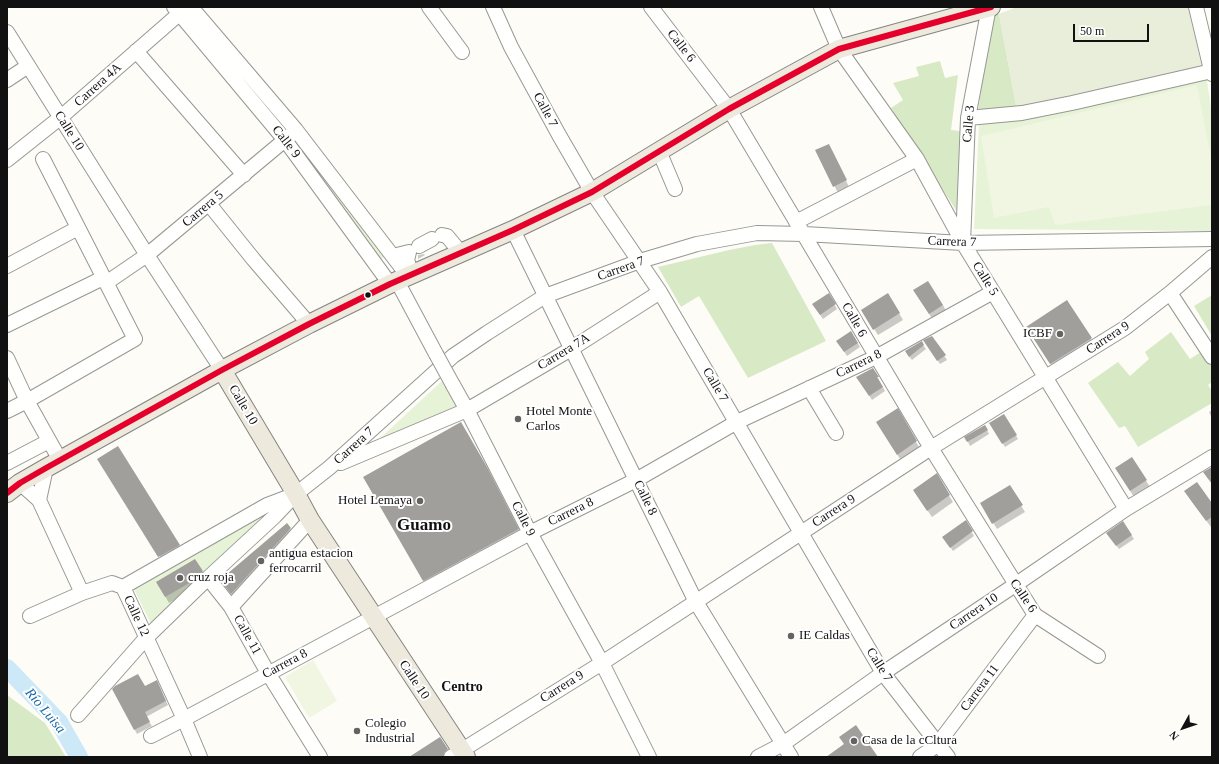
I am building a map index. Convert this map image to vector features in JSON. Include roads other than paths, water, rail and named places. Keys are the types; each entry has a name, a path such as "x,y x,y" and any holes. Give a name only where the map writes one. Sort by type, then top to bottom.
{"main road":[{"path":"14,488 53,464 222,370 309,324 402,279 513,230 592,192 729,109 839,49 990,7"},
{"name":"Calle 10","path":"222,370 310,520 459,755"}],"street":[{"path":"429,7 462,52"},
{"name":"Calle 7","path":"493,7 511,46 558,135 592,192 660,292 882,673 937,745 948,757"},
{"name":"Calle 6","path":"651,7 729,109 931,448 1035,615 1098,656"},
{"name":"Calle 5","path":"821,7 839,49 917,159 963,244 1126,509"},
{"name":"Calle 3","path":"963,244 968,118 990,7"},
{"path":"968,118 1022,113 1212,72 1196,7"},
{"name":"Carrera 4A","path":"7,160 61,118 183,8"},
{"name":"Calle 9","path":"183,8 296,130 393,256 436,354 467,410 530,533 602,663 649,757"},
{"name":"Calle 9","path":"183,8 285,140 402,279"},
{"name":"Calle 10","path":"7,32 147,256 222,370"},
{"path":"136,51 244,175"},
{"path":"7,80 28,66"},
{"name":"Carrera 5","path":"7,325 105,281 147,256 296,130"},
{"path":"660,151 675,189"},
{"path":"7,411 135,339 43,159"},
{"path":"796,222 917,159"},
{"path":"209,204 254,260 309,324"},
{"path":"7,266 78,228"},
{"name":"Calle 8","path":"513,230 696,602 791,757"},
{"name":"Carrera 7","path":"123,587 268,504 296,494 329,468 453,356 545,296 640,262 696,244 757,233 804,234 963,244 1212,238"},
{"path":"419,246 437,237 447,236 461,253"},
{"name":"Carrera 9","path":"459,755 931,448 1125,328 1170,293 1212,257"},
{"name":"Carrera 7A","path":"329,468 467,410 571,349 660,292"},
{"name":"Carrera 8","path":"151,736 530,533 636,480 737,422 876,357 993,292"},
{"path":"1170,293 1212,357"},
{"path":"7,358 27,401 49,441 53,464 39,500"},
{"path":"809,388 836,433"},
{"path":"7,463 49,441"},
{"name":"Carrera 10","path":"758,757 783,744 882,673 1126,509 1212,457"},
{"path":"14,488 39,500 82,593"},
{"path":"78,715 146,638 275,516 296,494"},
{"path":"231,607 310,520"},
{"name":"Calle 11","path":"208,578 231,607 268,673 320,757"},
{"name":"Calle 12","path":"30,616 82,593 112,583 123,587 200,757"},
{"name":"Carrera 11","path":"920,757 937,745 1035,615"}],"waterway":[{"name":"Río Luisa","path":"7,668 59,722 79,757"}],"place":[{"name":"ICBF","path":"1060,334"},
{"name":"Hotel Monte Carlos","path":"518,419"},
{"name":"Hotel Lemaya","path":"420,501"},
{"name":"antigua estacion ferrocarril","path":"261,561"},
{"name":"cruz roja","path":"180,578"},
{"name":"IE Caldas","path":"791,636"},
{"name":"Colegio Industrial","path":"357,731"},
{"name":"Casa de la cCltura","path":"854,741"}],"district":[{"name":"Guamo","path":"424,526"},
{"name":"Centro","path":"462,687"}]}
